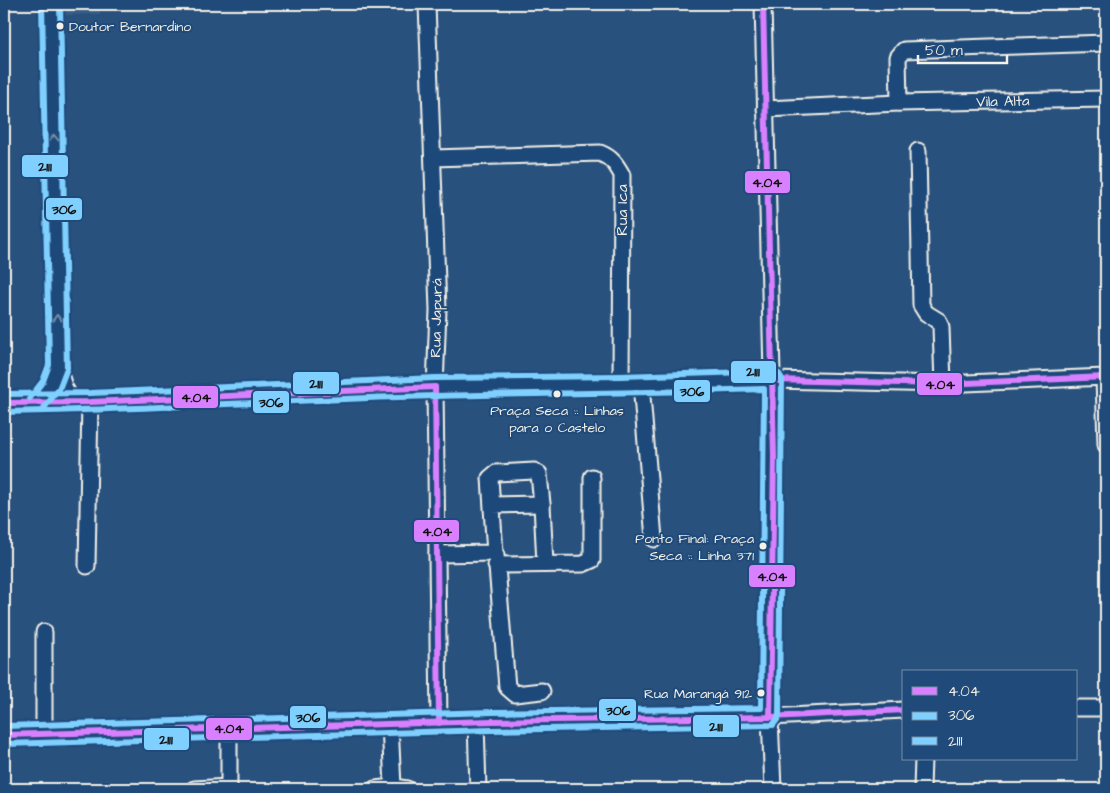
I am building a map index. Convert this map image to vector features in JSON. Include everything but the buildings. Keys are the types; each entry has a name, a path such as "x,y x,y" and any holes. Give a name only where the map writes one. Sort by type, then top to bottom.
{"street":[{"path":"51,4 58,367 64,387 73,402"},
{"name":"Rua Japurá","path":"427,4 438,310 435,387 439,723"},
{"path":"763,4 764,109 774,456 770,717 773,789"},
{"path":"899,103 898,56 904,50 1106,43"},
{"name":"Vila Alta","path":"764,109 899,103 1106,99"},
{"path":"918,151 921,305 926,313 940,321 943,384"},
{"name":"Rua Ica","path":"433,158 600,153 609,157 616,164 622,175 621,385"},
{"path":"37,403 51,385 58,367"},
{"path":"4,403 90,402 435,387 621,385 772,380 943,384 1105,377 1106,446"},
{"path":"641,384 654,539"},
{"path":"87,566 90,402"},
{"path":"542,691 515,694 507,687 490,478 492,474 534,471 539,474 544,564"},
{"path":"437,554 544,564 583,564 590,562 594,557 592,477"},
{"path":"492,505 542,504"},
{"path":"44,632 44,734"},
{"path":"1078,708 1106,708"},
{"path":"4,735 229,727 770,717 902,710"},
{"path":"476,722 478,789"},
{"path":"375,789 400,788 390,724"},
{"path":"194,789 229,788 229,727"},
{"path":"922,789 923,760"}],"shaded area":[{"path":"64,4 100,4 100,14 64,15"}],"transit line":[{"name":"2111","path":"30,398 43,381 49,365 42,4"},
{"name":"306","path":"44,408 59,389 67,368 60,4"},
{"name":"4.04","path":"763,4 774,456 770,717"},
{"name":"2111","path":"4,394 90,393 435,378 621,376 774,371 782,379 779,717 773,725 492,730 4,744"},
{"name":"4.04","path":"773,380 943,384 1106,377"},
{"name":"4.04","path":"4,403 90,402 435,387 439,723"},
{"name":"306","path":"4,412 382,397 764,389 761,708 492,712 4,726"},
{"name":"4.04","path":"4,735 492,721 770,717 902,710"}],"place":[{"name":"Doutor Bernardino","path":"60,26"},
{"name":"Praça Seca :: Linhas para o Castelo","path":"557,394"},
{"name":"Ponto Final: Praça Seca :: Linha 371","path":"763,546"},
{"name":"Rua Marangá 912","path":"761,693"}]}
